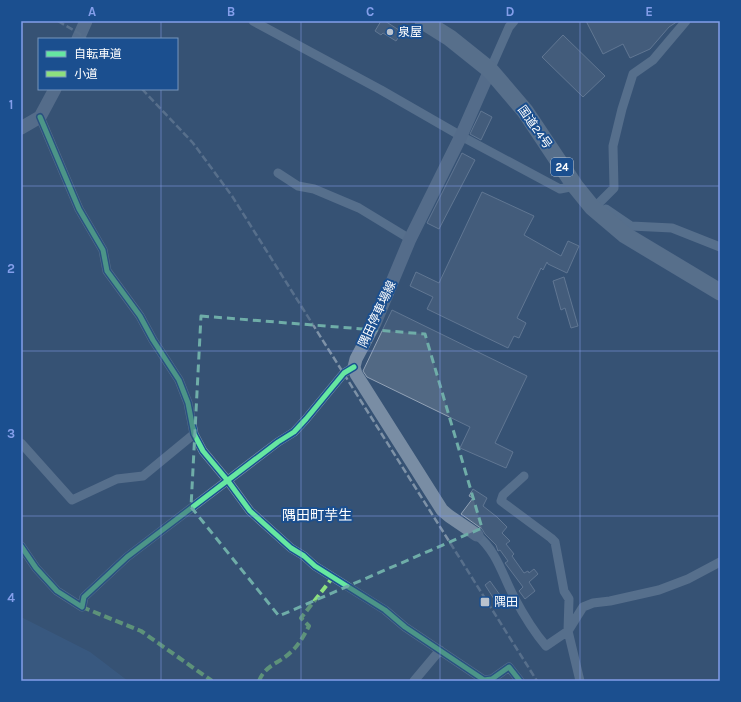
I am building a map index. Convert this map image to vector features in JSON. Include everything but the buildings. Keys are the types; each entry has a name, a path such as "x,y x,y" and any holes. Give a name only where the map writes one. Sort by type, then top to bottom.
{"highway":[{"name":"国道24号","path":"423,21 450,38 490,70 525,111 575,186 624,235 720,292"}],"main road":[{"path":"78,38 86,21"},
{"name":"隅田停車場線","path":"354,367 356,359 387,297 410,239 461,136 490,70"},
{"path":"21,128 40,117 54,90"},
{"path":"354,367 356,374 442,510 477,535"}],"street":[{"path":"253,21 560,189 575,186"},
{"path":"490,70 509,27 514,21"},
{"path":"686,21 653,60 633,74 622,109 614,146 614,188 595,206 631,226 672,228 720,247"},
{"path":"40,117 79,209 103,250 107,271 140,316 152,340 179,380 188,403 194,434 203,451 250,511 291,548 304,556 315,566 385,610 406,627 484,680 492,679 510,667 520,681"},
{"path":"278,173 298,186 314,189 359,208 410,239"},
{"path":"21,546 36,568 57,591 82,607 84,597 127,557 278,442 294,432 344,373 354,367"},
{"path":"21,443 72,500 117,479 143,476 194,434"},
{"path":"524,476 503,495 501,500 555,542 564,591 569,599 568,631 580,681"},
{"path":"477,535 491,549 515,598 540,639 546,646 568,631 583,607 593,603 610,601 659,590 688,579 720,562"},
{"path":"414,681 440,650"}],"highlighted area":[{"path":"201,316 425,334 482,528 279,616 191,507"}],"water":[{"path":"21,617 90,652 128,681 21,681"}],"railway":[{"path":"58,21 85,38"},
{"path":"143,90 193,143 232,196 537,681"}],"marked path":[{"path":"259,681 265,671 287,656 299,643 309,626 301,618 333,577"},
{"path":"82,607 141,631 212,681"}],"cycle path":[{"path":"40,117 79,209 103,250 107,271 140,316 153,340 179,380 188,403 194,434 203,451 250,511 291,548 304,556 315,566 385,610 405,627 484,680 492,679 509,667 520,681"},
{"path":"21,546 36,568 57,591 82,607 84,597 127,557 278,442 294,432 344,373 354,367"}],"place":[{"name":"泉屋","path":"390,32"},
{"name":"隅田","path":"485,602"}],"district":[{"name":"隅田町芋生","path":"317,515"}]}
